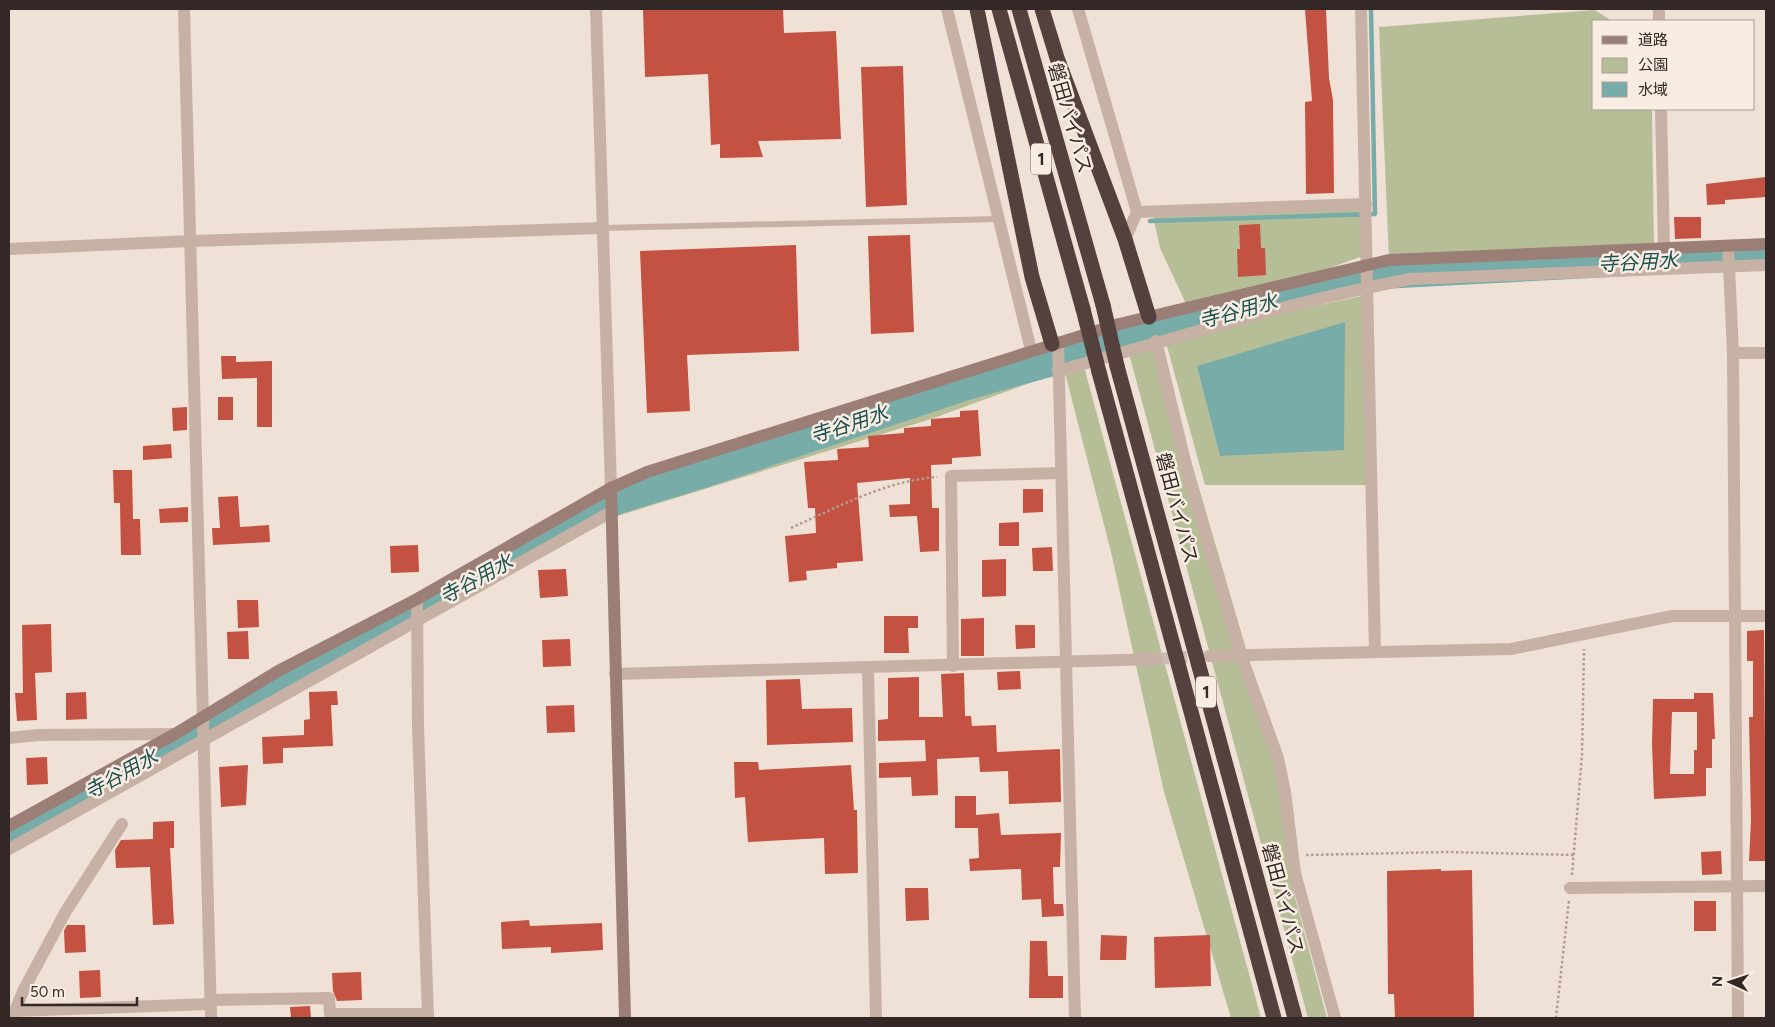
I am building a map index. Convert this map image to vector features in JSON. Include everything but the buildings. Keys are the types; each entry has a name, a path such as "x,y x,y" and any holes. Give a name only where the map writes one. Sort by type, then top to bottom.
{"highway":[{"path":"977,9 1032,277 1056,346"},
{"name":"磐田バイパス","path":"999,9 1083,309 1274,1018"},
{"name":"磐田バイパス","path":"1019,9 1103,305 1117,366 1295,1018"},
{"path":"1042,9 1057,58 1124,239 1149,317"}],"street":[{"path":"184,9 202,740 211,1018"},
{"path":"596,9 625,1018"},
{"path":"947,9 1031,350"},
{"path":"1078,9 1137,212 1124,239"},
{"path":"1361,9 1375,652"},
{"path":"1661,110 1664,249"},
{"path":"1137,212 1366,204"},
{"path":"9,249 191,240 603,228"},
{"path":"1058,368 1156,341 1366,277 1389,260 1766,244"},
{"path":"1728,247 1733,354 1738,1018"},
{"path":"9,826 174,734 278,671 417,601 647,472 1031,350 1056,346 1149,317 1366,277 1410,279 1766,265"},
{"path":"1156,341 1190,482 1241,655 1278,758 1285,792 1294,873 1335,1018"},
{"path":"1056,346 1075,1018"},
{"path":"1733,354 1766,354"},
{"path":"953,666 951,476 1060,473"},
{"path":"9,849 611,512"},
{"path":"122,824 66,911 28,982 14,1015 210,1002 329,998 330,1014 428,1016 418,726 419,618 417,601"},
{"path":"1209,656 1511,650 1672,616 1766,616"},
{"path":"615,674 868,669 1156,659"},
{"path":"868,669 876,1018"},
{"path":"9,738 38,735 174,734"},
{"path":"1570,888 1766,886"}],"lane":[{"path":"603,228 1000,219"}],"path":[{"path":"791,528 880,489 918,478 951,476"},
{"path":"1556,1018 1574,855 1582,755 1584,634"},
{"path":"1293,856 1447,852 1574,855"}],"green space":[{"path":"1595,10 1610,20 1592,20 1592,110 1652,110 1654,249 1389,260 1379,27"},
{"path":"1366,204 1366,255 1270,289 1188,308 1160,248 1152,211"},
{"path":"1366,295 1371,485 1205,485 1165,339"},
{"path":"1156,341 1278,758 1289,826 1294,894 1327,1018 1308,1018 1128,350"},
{"path":"1031,350 1043,378 931,419 611,518 9,848 9,826 611,488"},
{"path":"1083,363 1261,1018 1231,1018 1164,792 1111,552 1064,369"}],"water":[{"path":"1345,322 1344,450 1220,456 1197,366"}],"waterway":[{"path":"1150,221 1375,214 1371,9"},
{"name":"寺谷用水","path":"9,836 600,508 621,499 706,473 970,385 1337,283 1381,275 1766,255"}],"tunnel":[{"path":"1157,659 1204,656"}]}
